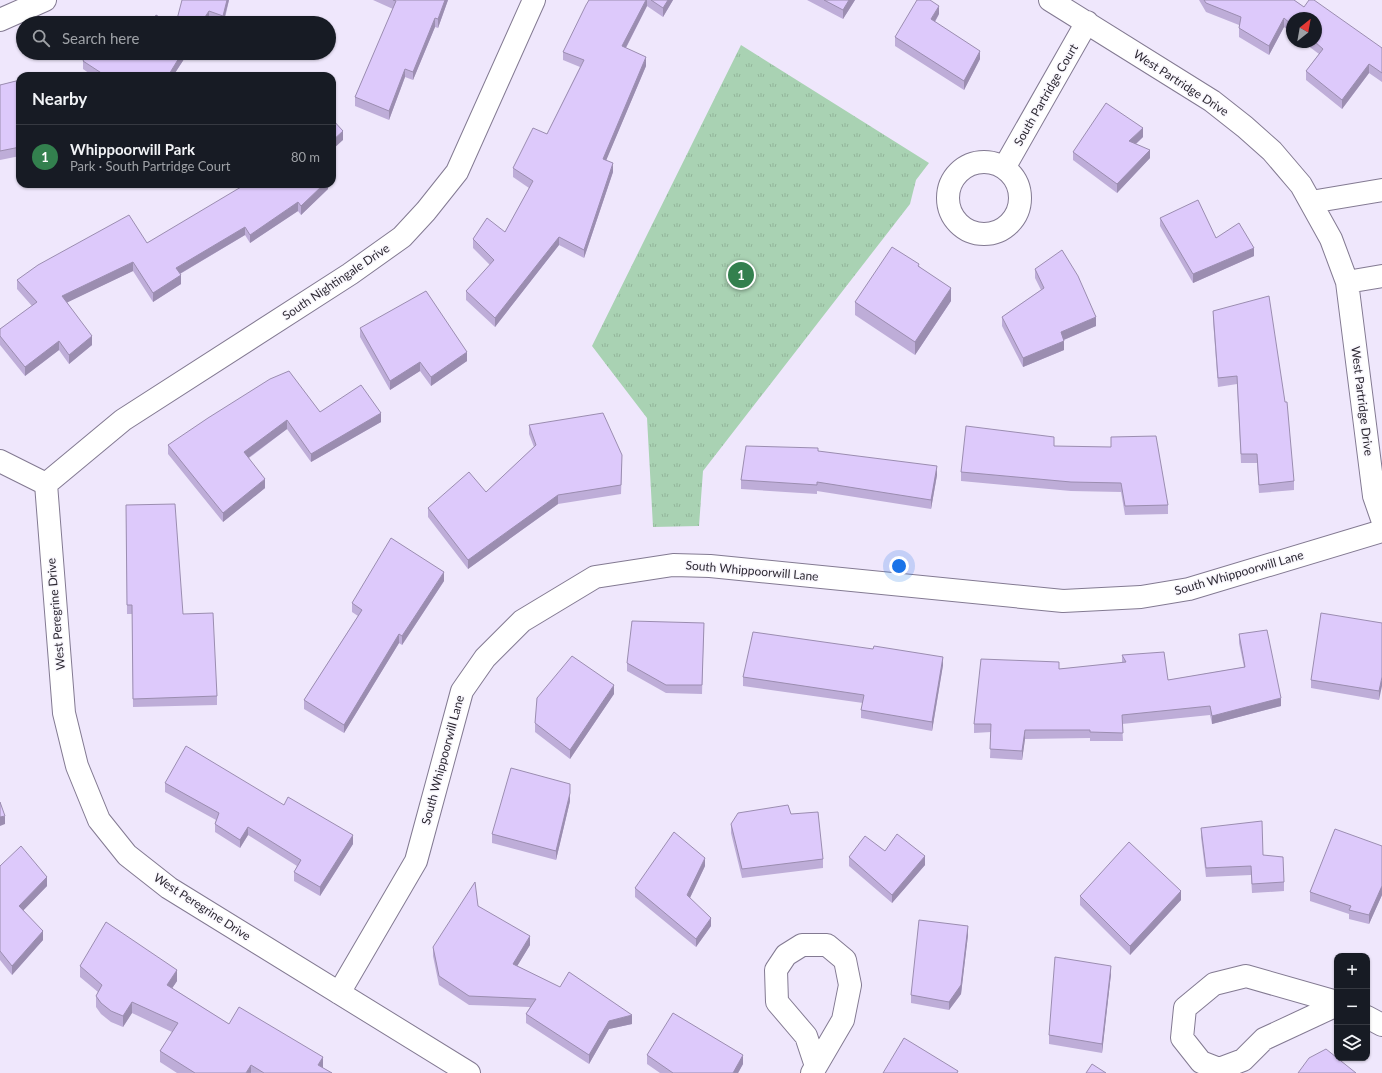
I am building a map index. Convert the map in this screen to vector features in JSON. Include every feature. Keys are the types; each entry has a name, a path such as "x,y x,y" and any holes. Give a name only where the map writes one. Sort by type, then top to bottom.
{"street":[{"path":"0,20 45,0"},
{"name":"South Nightingale Drive","path":"46,484 123,420 350,274 402,237 426,210 456,172 534,0"},
{"name":"West Partridge Drive","path":"1050,0 1212,101 1272,150 1301,184 1331,239 1347,282 1374,496 1382,519"},
{"name":"South Partridge Court","path":"1004,168 1087,22"},
{"path":"1311,202 1382,190"},
{"path":"1347,282 1382,276"},
{"path":"0,461 46,484"},
{"name":"West Peregrine Drive","path":"46,484 64,712 77,766 99,820 128,855 169,888 469,1073"},
{"name":"South Whippoorwill Lane","path":"339,993 416,861 462,691 485,658 522,621 596,577 674,565 710,566 1062,601 1141,597 1189,589 1382,531"},
{"path":"802,945 827,945 845,960 850,985 843,1020 814,1070 806,1036 777,1002 776,970 786,955 802,945"},
{"path":"1246,976 1337,1004 1264,1039 1243,1060 1220,1069 1201,1062 1182,1038 1185,1008 1214,984 1246,976"},
{"path":"1370,1019 1382,1025"}],"green space":[{"path":"741,45 929,163 916,180 910,204 703,471 699,526 653,527 647,418 592,346"}],"building":[{"path":"182,0 227,0 223,16 209,11 206,16 178,16"},
{"path":"393,0 445,0 438,19 435,18 413,72 405,69 389,111 355,97 396,1"},
{"path":"589,0 646,0 622,46 646,57 603,159 613,163 584,250 559,237 495,318 466,291 494,260 473,239 487,218 505,232 533,181 513,168 533,128 547,134 584,60 563,52"},
{"path":"651,0 668,0 663,8"},
{"path":"824,0 849,0 843,10"},
{"path":"917,0 930,0 939,6 931,19 980,51 964,81 895,37"},
{"path":"1204,0 1294,0 1304,7 1309,0 1314,0 1382,48 1382,73 1369,64 1342,100 1306,71 1323,49 1322,12 1286,12 1286,20 1284,18 1269,46 1239,28 1241,17 1206,3"},
{"path":"178,60 170,72 100,72 83,61"},
{"path":"16,81 16,148 0,151 0,85"},
{"path":"1106,103 1143,128 1129,141 1150,150 1117,184 1073,152"},
{"path":"336,123 343,131 336,137"},
{"path":"239,188 320,188 301,206 298,202 250,235 245,227 176,268 181,275 153,293 133,262 62,296 92,336 69,355 59,341 25,367 0,336 0,329 37,302 17,280 38,265 129,215 147,243"},
{"path":"1198,200 1216,238 1239,223 1254,248 1193,274 1160,218"},
{"path":"892,247 919,264 918,266 951,288 915,342 855,302"},
{"path":"1062,250 1078,276 1096,317 1061,332 1064,341 1023,358 1002,317 1044,288 1035,269"},
{"path":"426,291 467,352 431,377 420,362 390,381 360,328"},
{"path":"1269,296 1285,402 1287,402 1294,481 1259,485 1257,454 1241,454 1237,376 1218,378 1213,311"},
{"path":"289,371 320,412 361,385 381,413 311,454 287,420 244,452 265,479 223,513 168,445 270,379"},
{"path":"603,413 622,455 621,485 558,495 468,560 428,508 469,472 486,492 536,445 529,425"},
{"path":"966,426 1054,437 1054,446 1111,447 1111,437 1156,436 1168,505 1125,506 1121,483 1071,482 961,472"},
{"path":"746,446 818,448 818,451 937,466 931,500 817,482 817,485 741,480"},
{"path":"175,504 183,614 213,613 217,696 133,699 132,605 127,605 126,505"},
{"path":"391,538 444,572 402,636 399,634 344,725 304,700 362,610 352,603"},
{"path":"1321,613 1382,623 1382,677 1379,691 1311,680"},
{"path":"632,621 704,623 702,685 666,685 627,663"},
{"path":"1267,630 1281,698 1212,716 1210,706 1122,715 1123,733 1090,732 1090,730 1025,730 1022,751 990,749 991,724 974,724 981,659 1059,662 1059,669 1126,662 1122,655 1164,652 1168,680 1245,667 1239,634"},
{"path":"753,632 873,649 874,646 943,657 932,722 861,710 864,695 743,677"},
{"path":"572,656 614,685 570,750 535,723 537,698"},
{"path":"186,746 284,805 288,797 353,835 320,887 294,872 301,860 248,827 240,840 215,824 219,813 165,783"},
{"path":"511,768 570,784 570,793 556,851 492,834"},
{"path":"0,802 5,816 0,817"},
{"path":"788,805 791,814 818,812 823,859 742,869 731,824 738,813"},
{"path":"1262,821 1263,855 1283,857 1284,882 1252,884 1251,866 1206,868 1201,828"},
{"path":"1335,829 1382,846 1382,886 1369,915 1349,910 1351,906 1310,892"},
{"path":"674,832 705,858 687,895 711,918 696,939 635,888"},
{"path":"897,834 925,856 892,895 849,857 865,836 885,851"},
{"path":"1129,842 1181,891 1130,946 1080,896"},
{"path":"21,846 47,877 19,906 43,931 12,966 0,951 0,866"},
{"path":"475,882 478,906 530,936 513,964 560,987 569,972 632,1015 609,1021 589,1055 526,1014 536,999 469,996 439,976 433,947"},
{"path":"919,920 968,926 961,985 949,1002 911,995"},
{"path":"106,922 177,970 167,985 229,1024 239,1007 323,1057 318,1065 332,1073 264,1073 251,1065 246,1073 195,1073 160,1051 178,1023 132,1002 123,1016 111,1011 101,1003 96,996 102,985 80,966"},
{"path":"1055,957 1111,966 1102,1044 1049,1035"},
{"path":"673,1013 743,1055 733,1073 673,1073 647,1055"},
{"path":"904,1038 958,1071 957,1073 883,1073"},
{"path":"1326,1049 1334,1055 1334,1061 1341,1061 1356,1073 1298,1073 1309,1058"},
{"path":"1092,1064 1106,1073 1086,1073"}],"place":[{"name":"Whippoorwill Park","path":"741,275"}]}
